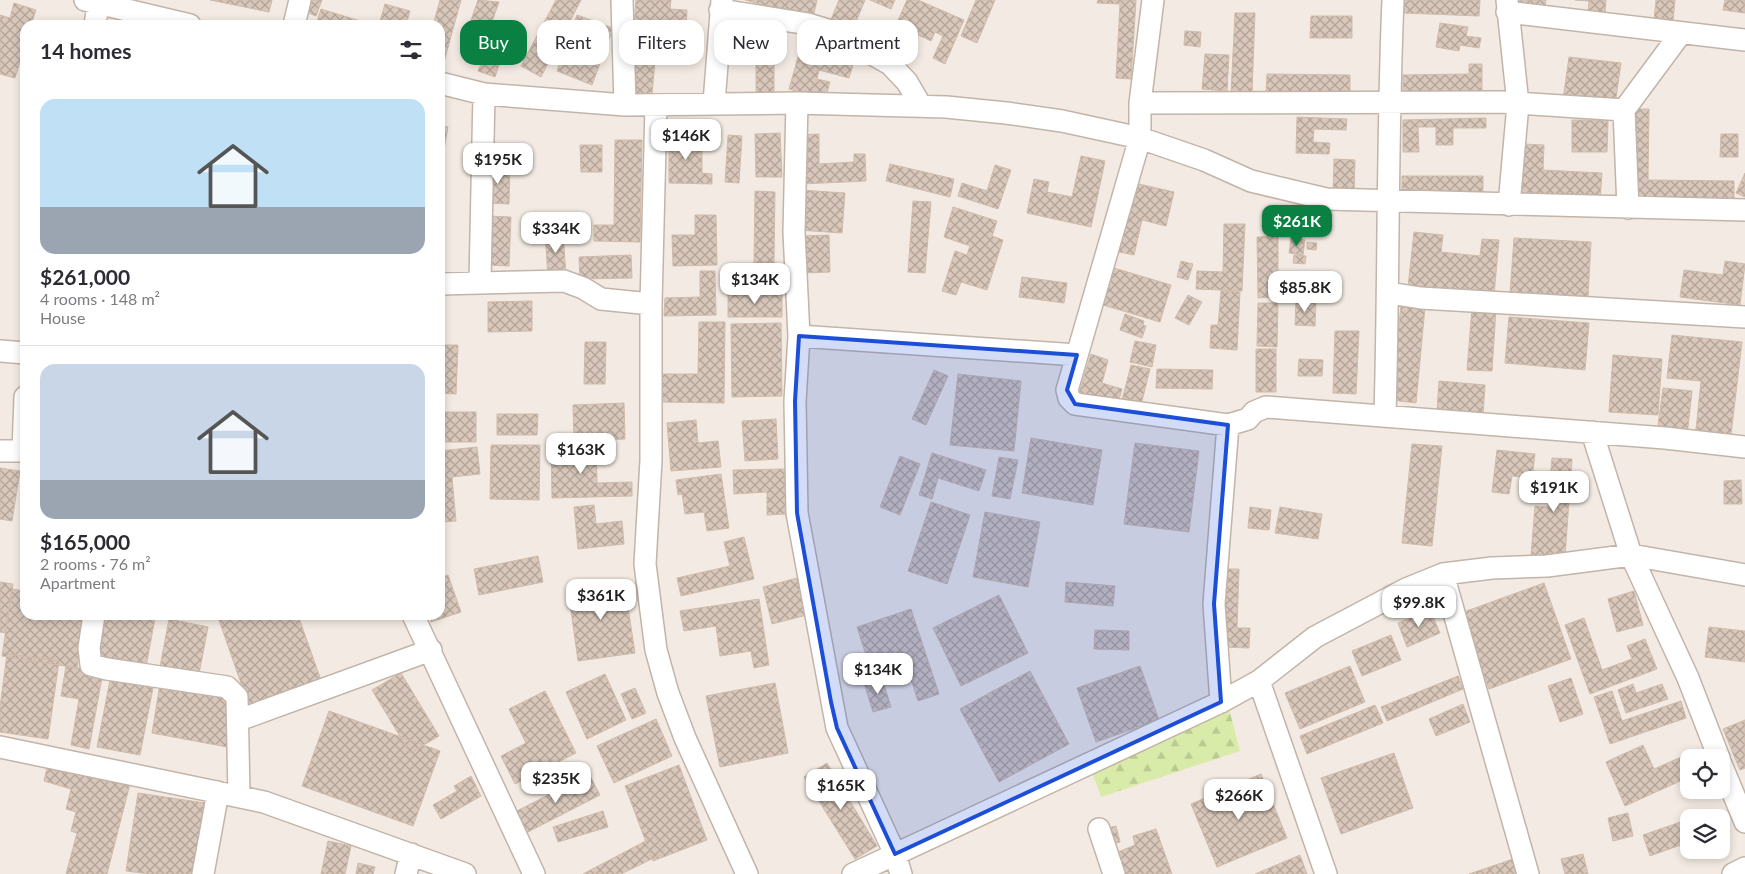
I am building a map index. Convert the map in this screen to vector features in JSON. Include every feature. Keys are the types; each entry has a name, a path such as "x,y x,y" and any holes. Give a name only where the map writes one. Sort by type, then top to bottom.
{"street":[{"path":"295,20 300,0"},
{"path":"622,0 625,105"},
{"path":"1153,0 1140,103 1140,138 1067,390 1069,398 1075,404 1228,424 1248,419 1254,412 1266,407 1592,432 1745,447"},
{"path":"1386,415 1390,200 1389,102 1393,0"},
{"path":"714,102 721,5 808,24 830,31 890,64 907,82 921,106"},
{"path":"1509,205 1518,104 1507,6 1682,33 1745,40"},
{"path":"93,10 158,20"},
{"path":"1628,208 1624,110 1682,33"},
{"path":"445,85 484,94 625,105 656,106 714,102 921,106 1052,120 1140,138 1204,160 1251,181 1326,199 1745,210"},
{"path":"480,281 484,94"},
{"path":"1140,103 1389,102 1518,104 1624,110"},
{"path":"797,103 794,232 799,336 795,401 797,513 837,728 898,864"},
{"path":"656,106 651,304 652,460 644,564 656,650 679,724 747,874"},
{"path":"445,284 480,281 564,281 584,288 601,299 651,304"},
{"path":"1388,293 1421,298 1745,317"},
{"path":"799,336 1077,355"},
{"path":"0,351 20,353"},
{"path":"1221,702 1214,604 1228,424"},
{"path":"1592,432 1631,555 1688,678 1716,749"},
{"path":"0,451 20,451"},
{"path":"853,874 898,864 1221,702 1259,681 1315,637 1406,589 1443,574 1492,568 1547,566 1631,555 1745,575"},
{"path":"1443,574 1528,874"},
{"path":"93,620 89,648 91,665 227,687 237,697 239,720 239,796"},
{"path":"416,620 534,874"},
{"path":"239,720 431,650"},
{"path":"1259,681 1326,874"},
{"path":"0,747 239,796 408,864 465,874"},
{"path":"1730,786 1745,822"},
{"path":"203,874 218,792"},
{"path":"1099,829 1114,874"},
{"path":"1733,874 1745,868"}],"highlighted area":[{"path":"799,336 1077,355 1067,390 1075,404 1228,425 1214,604 1221,702 895,854 837,728 831,702 797,513 795,401"}],"green space":[{"path":"1228,705 1240,751 1101,797 1091,769"}],"building":[{"path":"210,0 272,0 269,12"},
{"path":"301,0 322,0 316,16 298,9"},
{"path":"440,0 461,0 445,58 445,20 434,20"},
{"path":"478,0 499,2 493,20 471,20"},
{"path":"556,0 581,0 571,20 545,20"},
{"path":"636,0 671,0 670,9 687,10 686,20 635,20"},
{"path":"745,0 817,0 813,18"},
{"path":"839,0 865,0 857,20 831,20"},
{"path":"870,0 895,0 891,9"},
{"path":"907,0 918,0 964,20 945,64 933,58 943,36 935,32 931,41 918,35 918,20 898,20"},
{"path":"976,0 995,0 977,43 961,36"},
{"path":"1098,0 1136,0 1131,79 1116,78 1120,4 1097,3"},
{"path":"1404,0 1480,0 1479,16 1404,13"},
{"path":"1520,0 1546,0 1545,6 1519,4"},
{"path":"1575,0 1606,0 1605,15 1588,14 1589,1"},
{"path":"1656,0 1675,0 1673,21 1654,19"},
{"path":"1725,0 1745,0 1745,13 1723,10"},
{"path":"14,3 36,10 33,20 20,20 20,62 15,78 0,74 0,15 10,18"},
{"path":"385,4 410,11 407,20 380,20"},
{"path":"321,9 357,20 329,20 318,20"},
{"path":"1235,13 1255,13 1252,94 1231,93"},
{"path":"577,15 591,20 575,20"},
{"path":"1311,16 1352,16 1352,38 1310,38"},
{"path":"1440,23 1468,27 1466,36 1481,38 1479,48 1460,45 1459,51 1436,47"},
{"path":"609,27 613,28 609,39"},
{"path":"1185,31 1201,32 1200,47 1184,45"},
{"path":"537,36 537,65 547,65 541,77 521,66 527,65 527,55"},
{"path":"1205,54 1229,55 1227,91 1202,89"},
{"path":"1569,57 1621,63 1615,105 1563,99"},
{"path":"797,61 797,65 853,65 849,78 819,70 817,79 830,82 825,100 789,89"},
{"path":"1469,64 1482,64 1482,92 1403,94 1403,75 1469,74"},
{"path":"481,65 499,65 495,77 478,71"},
{"path":"559,65 599,65 592,85 557,71"},
{"path":"632,65 655,65 652,94 631,93"},
{"path":"756,65 774,65 774,93 756,94"},
{"path":"1267,74 1350,75 1350,94 1266,93"},
{"path":"1631,109 1649,109 1648,180 1734,181 1734,201 1630,201"},
{"path":"1297,117 1347,119 1346,130 1314,129 1313,142 1330,143 1329,154 1296,153"},
{"path":"1486,118 1486,128 1453,128 1453,145 1436,145 1436,127 1418,127 1419,152 1403,152 1403,120"},
{"path":"1572,120 1608,120 1607,152 1572,152"},
{"path":"445,126 448,127 445,144"},
{"path":"669,130 683,130 683,141 702,141 702,173 712,174 712,184 669,183"},
{"path":"780,133 782,177 756,177 755,134"},
{"path":"819,134 819,164 854,162 854,154 865,154 866,181 801,184 800,135"},
{"path":"1721,134 1738,134 1738,157 1720,157"},
{"path":"728,135 742,136 739,183 725,182"},
{"path":"615,140 642,140 640,242 594,241 594,225 614,225"},
{"path":"1523,144 1544,145 1543,170 1602,173 1600,202 1520,199"},
{"path":"580,145 602,145 602,172 581,172"},
{"path":"1081,156 1105,161 1091,227 1027,213 1034,179 1049,182 1047,192 1072,197"},
{"path":"1334,159 1355,160 1354,197 1333,196"},
{"path":"890,164 954,179 950,197 886,181"},
{"path":"488,165 510,166 509,204 486,203"},
{"path":"995,165 1011,170 998,209 958,196 962,183 987,191"},
{"path":"1745,173 1745,197 1736,193"},
{"path":"1402,176 1483,176 1483,197 1402,197"},
{"path":"1130,182 1174,192 1166,226 1142,220 1134,255 1114,251"},
{"path":"800,190 845,193 842,233 797,230"},
{"path":"755,191 775,192 774,263 754,263"},
{"path":"913,201 931,202 925,273 908,272"},
{"path":"953,207 997,221 992,236 1003,240 987,290 961,282 956,295 942,291 955,251 967,255 970,246 944,237"},
{"path":"695,215 716,215 717,265 673,266 672,235 695,235"},
{"path":"488,216 511,217 509,266 486,265"},
{"path":"1224,224 1245,224 1242,291 1196,289 1197,271 1223,272"},
{"path":"563,231 566,276 548,277 545,233"},
{"path":"1414,232 1443,235 1441,252 1480,256 1482,239 1499,240 1494,295 1408,287"},
{"path":"829,235 830,272 804,273 803,236"},
{"path":"1278,236 1278,297 1258,298 1257,237"},
{"path":"1291,238 1305,240 1303,255 1289,253"},
{"path":"1514,238 1591,242 1588,297 1510,293"},
{"path":"1307,242 1317,243 1316,250 1307,249"},
{"path":"631,255 632,278 580,279 579,257"},
{"path":"1294,255 1306,256 1305,264 1293,263"},
{"path":"1181,261 1193,264 1188,280 1177,277"},
{"path":"1725,261 1745,264 1740,305 1680,297 1684,270 1723,275"},
{"path":"1114,268 1171,285 1160,322 1103,305"},
{"path":"700,271 715,271 716,315 664,316 665,298 700,297"},
{"path":"1022,277 1067,283 1064,303 1019,297"},
{"path":"1221,291 1240,292 1237,350 1210,348 1211,325 1218,325"},
{"path":"782,292 782,317 728,317 728,293"},
{"path":"1188,295 1202,302 1189,325 1175,318"},
{"path":"1296,300 1316,301 1315,326 1295,325"},
{"path":"532,301 532,331 488,332 488,302"},
{"path":"1258,303 1278,303 1277,347 1257,346"},
{"path":"1401,304 1425,307 1416,403 1392,400"},
{"path":"1472,308 1496,310 1492,371 1467,370"},
{"path":"1125,314 1144,321 1143,325 1146,326 1142,338 1120,330"},
{"path":"1509,317 1589,323 1585,370 1505,363"},
{"path":"699,322 725,322 724,403 660,402 660,374 698,374"},
{"path":"781,323 782,396 732,397 731,324"},
{"path":"1335,331 1359,331 1356,394 1333,393"},
{"path":"1672,335 1742,342 1730,443 1695,439 1701,381 1667,378"},
{"path":"1135,341 1156,345 1152,367 1130,362"},
{"path":"585,342 606,342 605,384 584,384"},
{"path":"445,345 458,345 456,394 445,393"},
{"path":"1256,349 1276,349 1276,392 1256,392"},
{"path":"1091,354 1108,360 1102,383 1122,389 1117,407 1078,396"},
{"path":"1613,355 1662,359 1658,415 1609,412"},
{"path":"1299,359 1323,360 1322,376 1298,376"},
{"path":"1131,365 1150,369 1141,405 1122,400"},
{"path":"1157,369 1213,370 1212,389 1156,388"},
{"path":"934,370 948,376 926,425 912,419"},
{"path":"958,374 1021,381 1014,451 950,445"},
{"path":"1439,381 1485,385 1483,415 1437,411"},
{"path":"1663,388 1692,391 1687,436 1657,433"},
{"path":"624,403 625,439 574,441 573,405"},
{"path":"445,412 476,412 476,442 445,442"},
{"path":"497,414 538,414 537,435 497,435"},
{"path":"776,419 778,459 745,461 742,421"},
{"path":"696,420 698,443 718,441 721,467 671,471 667,423"},
{"path":"1031,438 1102,450 1093,505 1022,493"},
{"path":"1135,443 1199,451 1189,532 1124,524"},
{"path":"1412,444 1442,446 1432,546 1402,543"},
{"path":"491,445 540,445 539,500 490,499"},
{"path":"596,445 597,483 632,482 632,496 552,498 551,446"},
{"path":"477,447 480,474 452,477 456,521 445,522 445,450"},
{"path":"1497,450 1535,454 1532,478 1512,476 1509,494 1492,492"},
{"path":"932,453 986,470 979,491 938,478 932,499 919,495"},
{"path":"900,456 920,464 900,515 880,507"},
{"path":"999,457 1018,460 1010,499 992,496"},
{"path":"1552,458 1572,459 1565,557 1531,555 1535,506 1548,507"},
{"path":"0,468 20,471 12,521 0,519"},
{"path":"785,469 786,514 767,515 767,492 734,494 733,470"},
{"path":"721,474 729,528 707,531 704,512 685,514 682,494 678,495 676,480"},
{"path":"1741,480 1742,504 1724,504 1724,481"},
{"path":"931,502 970,515 947,584 908,571"},
{"path":"594,505 596,524 622,521 624,544 578,549 574,507"},
{"path":"1250,507 1271,510 1269,530 1248,528"},
{"path":"1280,507 1322,514 1318,539 1275,533"},
{"path":"985,512 1040,522 1028,587 973,577"},
{"path":"744,537 754,579 681,596 677,578 730,566 724,542"},
{"path":"538,556 543,582 479,595 474,569"},
{"path":"1224,569 1239,569 1237,628 1250,628 1249,648 1221,647"},
{"path":"448,575 461,612 445,617 445,576"},
{"path":"797,578 807,615 772,624 763,587"},
{"path":"624,581 635,653 578,661 568,589"},
{"path":"0,582 13,584 5,633 0,632"},
{"path":"1066,582 1115,586 1113,606 1065,602"},
{"path":"1544,583 1571,659 1489,689 1461,613"},
{"path":"12,589 20,590 20,620 84,620 77,668 2,656"},
{"path":"1634,591 1643,625 1617,632 1608,599"},
{"path":"999,595 1028,653 961,686 933,628"},
{"path":"759,599 769,665 754,668 751,651 720,656 716,626 684,631 680,611"},
{"path":"911,609 939,694 918,701 903,655 875,665 871,653 866,655 857,627"},
{"path":"1430,610 1440,633 1407,647 1398,623"},
{"path":"1584,618 1602,670 1632,659 1627,646 1645,639 1657,669 1590,694 1565,625"},
{"path":"105,620 155,620 146,667 98,658"},
{"path":"169,620 208,627 199,674 160,667"},
{"path":"219,620 300,620 323,686 251,712"},
{"path":"1709,627 1745,631 1745,662 1705,657"},
{"path":"1095,630 1129,631 1129,650 1094,649"},
{"path":"1391,635 1401,660 1362,676 1352,651"},
{"path":"7,654 59,661 48,739 0,732 0,707"},
{"path":"66,666 103,672 89,749 71,745 79,699 61,696"},
{"path":"1140,666 1159,720 1096,742 1077,688"},
{"path":"1350,666 1365,702 1300,729 1285,693"},
{"path":"1030,671 1069,744 999,782 960,709"},
{"path":"401,673 439,736 410,753 372,690"},
{"path":"605,674 626,720 587,739 566,692"},
{"path":"111,675 154,683 140,755 97,747"},
{"path":"1458,676 1463,689 1387,721 1381,707"},
{"path":"882,678 891,707 873,712 864,683"},
{"path":"1571,678 1583,714 1560,722 1548,686"},
{"path":"775,683 788,753 720,767 706,696"},
{"path":"160,684 236,698 227,747 152,733"},
{"path":"1633,684 1636,693 1662,684 1668,699 1626,713 1618,690"},
{"path":"635,688 646,713 632,719 621,694"},
{"path":"545,691 576,753 515,784 501,756 526,743 509,709"},
{"path":"1612,691 1622,721 1681,701 1686,718 1610,744 1594,697"},
{"path":"1463,704 1470,722 1436,736 1429,719"},
{"path":"1375,705 1383,723 1307,754 1300,736"},
{"path":"329,711 440,751 413,826 302,786"},
{"path":"656,719 672,756 614,783 597,746"},
{"path":"1745,720 1745,768 1740,770 1723,729"},
{"path":"1643,745 1654,769 1680,758 1680,781 1625,806 1606,762"},
{"path":"1394,753 1413,808 1341,834 1321,778"},
{"path":"48,763 130,784 107,874 66,874 77,833 71,831 76,812 66,809 71,789 44,781"},
{"path":"827,763 877,846 855,859 804,777"},
{"path":"679,765 707,840 653,861 625,786"},
{"path":"589,774 600,795 524,834 513,813"},
{"path":"1261,774 1287,838 1217,867 1191,804"},
{"path":"471,776 481,796 441,819 433,805 457,791 454,786"},
{"path":"138,793 205,803 193,874 148,874 126,871"},
{"path":"603,811 608,827 558,842 553,827"},
{"path":"1628,813 1633,836 1613,841 1608,818"},
{"path":"1680,822 1680,845 1650,856 1643,835"},
{"path":"1116,826 1120,842 1108,845 1104,829"},
{"path":"1156,829 1172,874 1120,874 1113,854 1135,845 1133,836"},
{"path":"655,836 664,853 621,874 583,874"},
{"path":"328,841 351,846 345,874 321,874"},
{"path":"1583,854 1588,874 1565,874 1561,859"},
{"path":"1300,855 1307,874 1255,874"},
{"path":"1519,857 1525,874 1469,874"},
{"path":"358,863 375,867 373,874 356,874"}]}
